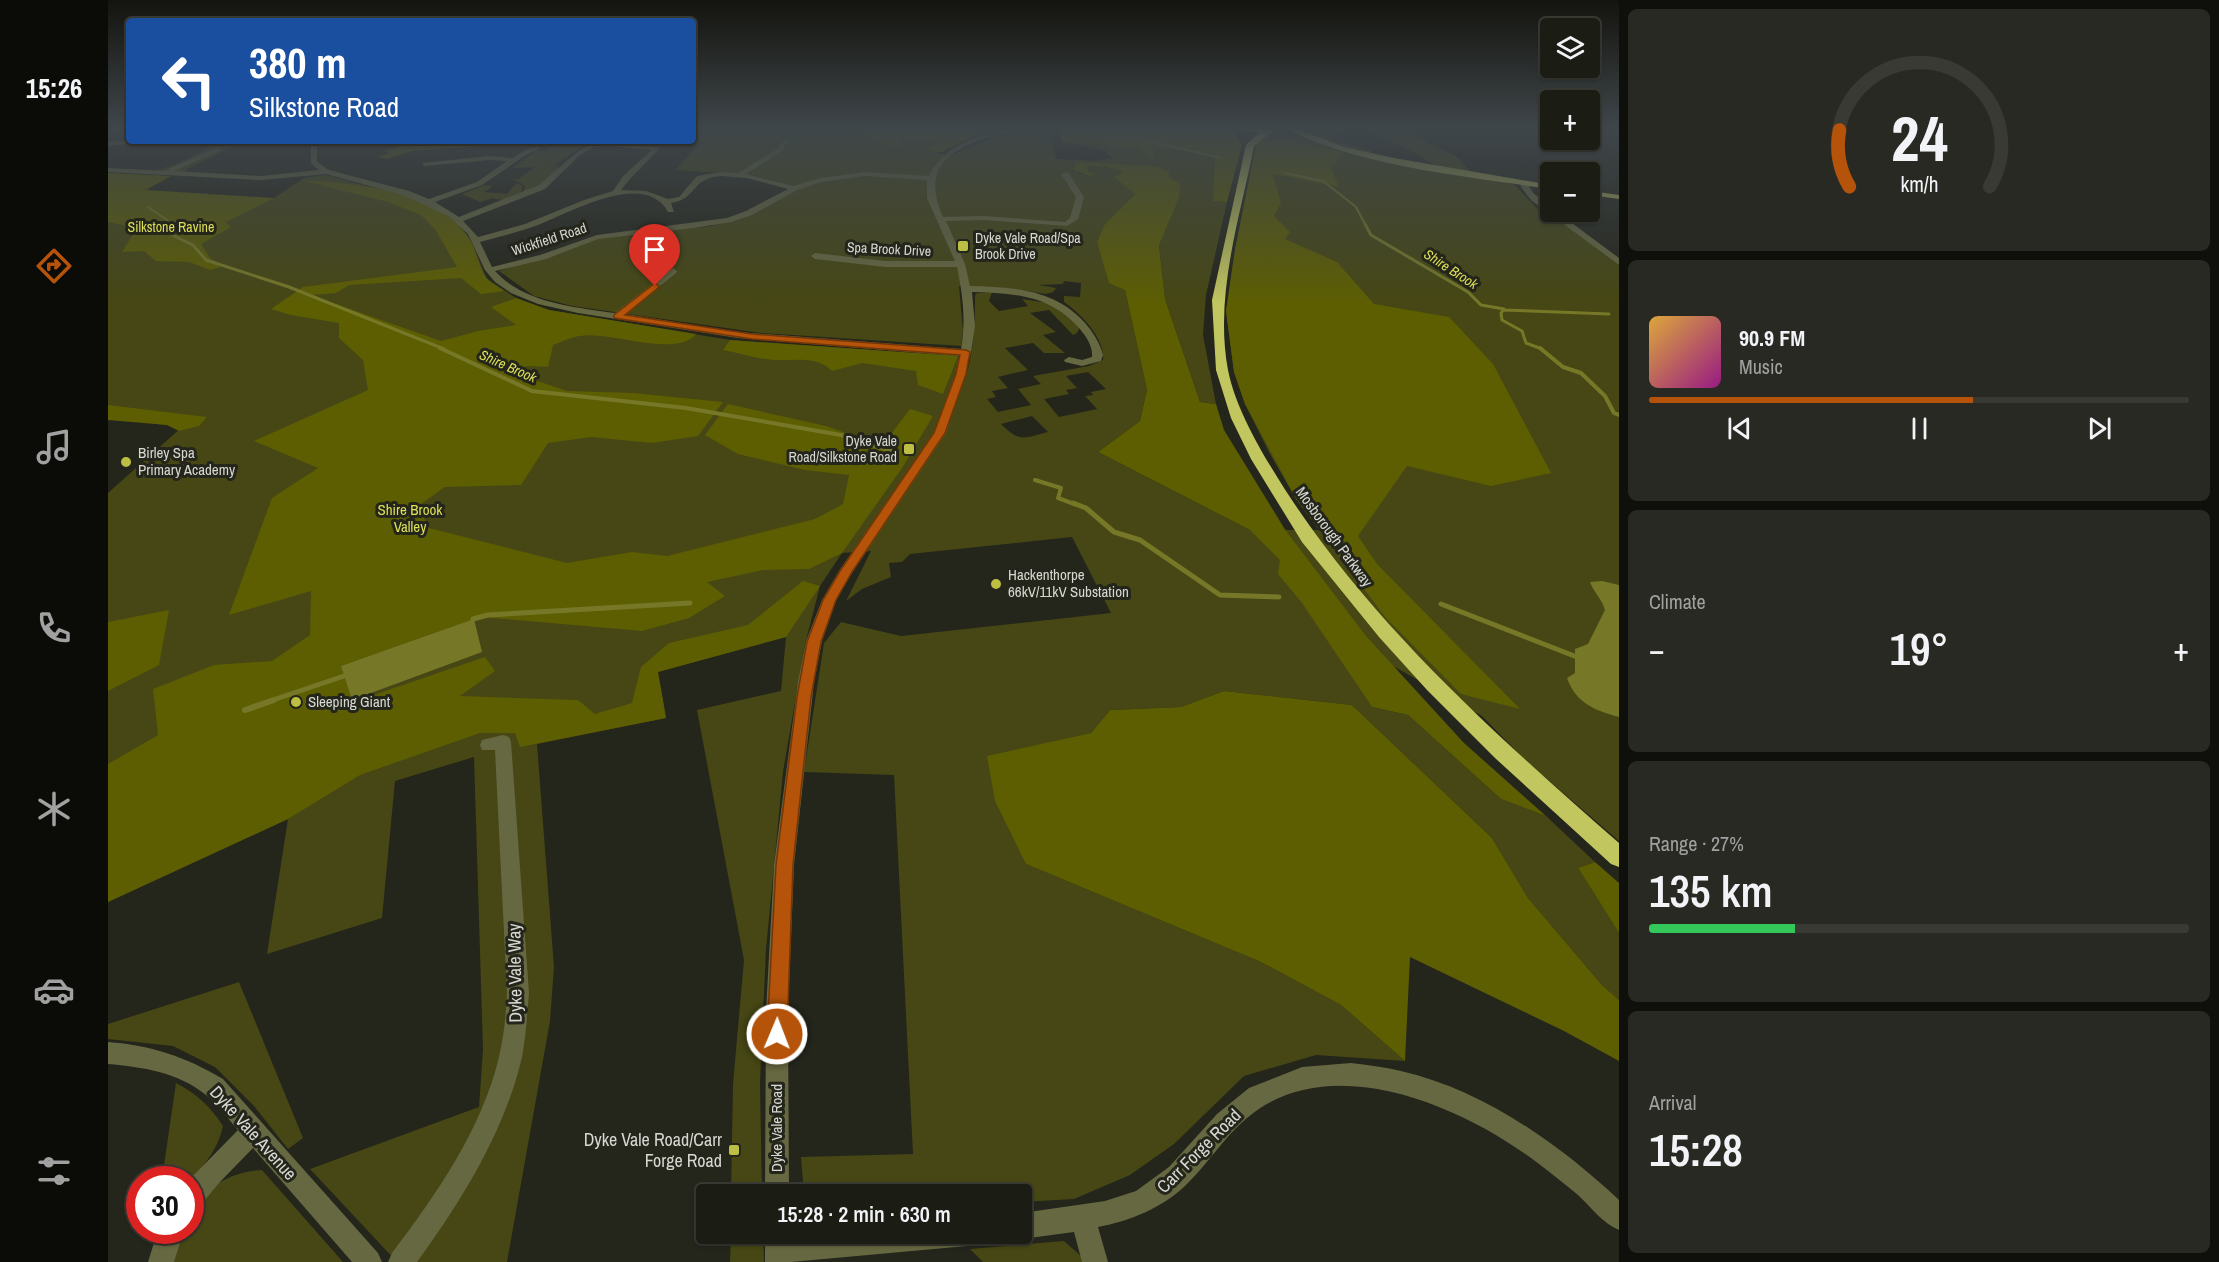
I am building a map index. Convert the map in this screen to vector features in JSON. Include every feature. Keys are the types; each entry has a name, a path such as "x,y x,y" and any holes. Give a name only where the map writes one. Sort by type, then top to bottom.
{"highway":[{"name":"Mosborough Parkway","path":"1242,186 1218,300 1222,370 1238,418 1258,459 1308,538 1385,632 1434,685 1502,752 1619,857"}],"main road":[{"path":"1600,194 1619,197"}],"street":[{"path":"379,186 429,202 459,220 477,240 489,270 504,285 533,299 560,307 756,337 966,352"},
{"path":"429,202 475,186"},
{"path":"459,220 543,186"},
{"path":"616,192 620,186"},
{"path":"477,240 530,225 591,199 616,192 648,193 668,201 681,199 692,186"},
{"path":"784,186 794,188"},
{"name":"Wickfield Road","path":"489,270 543,257 585,240 610,234 693,226 728,220 749,213 801,186"},
{"name":"Dyke Vale Road","path":"777,1184 777,1011 784,865 805,689 814,642 829,600 846,571 940,433 966,352 970,318 962,264 931,198 931,186"},
{"path":"941,219 983,218 1067,224 1074,219 1080,197 1073,186"},
{"path":"1524,186 1527,191 1540,201"},
{"path":"668,201 671,210"},
{"path":"1566,222 1619,262"},
{"name":"Spa Brook Drive","path":"815,256 886,264 962,264"},
{"path":"617,316 673,271"},
{"path":"967,289 997,289 1035,295 1071,310 1090,335 1098,355 1097,359 1089,362 1069,360"},
{"name":"Dyke Vale Way","path":"401,1262 440,1208 495,1105 516,1030 518,993 503,742 488,745"},
{"name":"Dyke Vale Avenue","path":"108,1053 146,1056 183,1067 215,1088 369,1262"},
{"name":"Carr Forge Road","path":"1032,1224 1137,1205 1158,1193 1178,1176 1228,1119 1255,1097 1272,1088 1310,1075 1346,1073 1387,1078 1439,1095 1477,1112 1522,1137 1569,1170 1619,1217"},
{"path":"204,1181 253,1132"},
{"path":"1082,1217 1095,1262"},
{"path":"161,1262 167,1244"},
{"path":"778,1248 828,1244"}],"green space":[{"name":"Silkstone Ravine","path":"108,186 153,186 146,190 274,198 226,222 231,227 201,244 210,258 221,267 210,270 189,262 156,261 144,251 122,252 137,228 108,222"},
{"name":"Shire Brook Valley","path":"292,186 366,186 405,196 466,234 473,244 486,278 516,298 549,310 730,340 958,356 963,384 972,352 977,293 992,292 989,301 999,311 1028,306 1022,299 1055,304 1080,327 1077,333 1073,335 1049,310 1030,313 1056,332 1043,335 1065,353 1044,353 1033,343 1005,348 1028,370 998,377 1008,388 992,391 996,397 987,399 998,412 1031,405 1018,389 1041,384 1033,376 1089,366 1103,360 1100,343 1091,327 1064,302 1064,296 1080,297 1081,283 1064,281 1063,284 1039,285 1056,288 1053,292 1046,294 1008,288 959,286 963,331 961,346 761,333 572,306 534,296 499,271 597,238 711,226 738,219 799,187 795,186 1125,186 1135,194 1105,224 1125,290 1147,390 1140,421 1098,452 1250,530 1319,530 1296,499 1270,454 1245,404 1234,372 1226,311 1248,186 1516,186 1540,212 1540,222 1562,222 1619,265 1619,841 1525,760 1482,716 1318,624 1372,707 1408,715 1501,799 1546,816 1595,862 1578,868 1619,933 1619,1000 1602,985 1528,898 1492,838 1352,705 1224,691 1181,707 1110,710 1091,733 988,757 1026,864 1261,962 1341,1005 1405,1061 1316,1055 1244,1076 1174,1144 1130,1175 1074,1199 1032,1201 1032,1184 803,1184 801,1157 913,1154 894,775 804,772 824,643 841,622 901,636 1111,613 1072,537 910,554 902,562 889,563 891,577 862,589 846,601 871,551 842,553 820,586 805,644 783,772 766,949 760,1083 762,1184 731,1184 733,1084 744,960 697,710 781,691 786,637 658,672 666,718 537,744 554,967 550,1021 507,1262 397,1262 310,1169 479,1107 483,1050 474,757 395,781 382,918 267,954 288,819 108,902 108,493 182,427 108,418 108,212 274,198","holes":["1088,372 1106,389 1091,392 1093,395 1085,396 1097,409 1059,417 1044,399 1069,394 1066,390 1077,388 1066,376","1032,416 1048,432 1033,436 1018,436 1001,424"]},
{"path":"324,186 359,186 391,191 434,207 452,219 467,235 486,277 504,291 481,294 461,278 349,285 336,293 310,295 441,341 478,331 516,325 491,307 516,298 549,310 696,334 686,341 673,344 593,335 577,337 553,345 548,367 527,366 514,373 567,391 634,393 723,402 698,436 652,443 591,437 548,443 521,485 445,487 418,506 429,528 567,563 632,552 667,556 815,519 843,504 849,475 805,470 738,454 705,435 728,404 826,426 882,446 910,409 933,416 902,468 842,553 809,569 763,570 707,582 725,596 689,618 642,631 481,617 341,666 353,702 485,657 495,671 460,696 578,700 595,714 632,703 641,667 669,643 748,625 803,581 820,586 786,637 658,672 666,718 520,747 515,733 480,733 360,775 288,819 108,902 108,764 158,735 153,689 214,665 272,661 310,635 311,591 229,615 272,498 318,468 254,441 368,390 363,360 339,338 339,323 291,315 271,309 303,287 457,267 435,229 421,215 388,202"},
{"path":"483,186 492,186 484,192 507,194 514,186 523,186 520,195 467,214 503,200 492,198 480,202 462,194"},
{"path":"525,186 542,186 523,194"},
{"path":"1125,186 1181,186 1178,201 1159,245 1165,299 1200,402 1216,404 1224,430 1286,531 1366,636 1464,743 1546,816 1501,799 1408,715 1372,707 1302,603 1278,574 1280,560 1250,530 1098,452 1140,421 1147,390 1125,290 1109,283 1097,242 1105,224 1135,194"},
{"name":"Shire Brook Valley","path":"1171,186 1214,186 1213,201 1227,202 1206,295 1203,335 1216,404 1200,402 1165,299 1159,244 1178,201"},
{"path":"1214,186 1231,186 1227,202 1213,201"},
{"path":"1248,186 1276,186 1281,203 1274,216 1290,232 1285,239 1337,262 1374,304 1449,317 1493,364 1551,473 1491,486 1407,466 1358,536 1377,564 1520,709 1461,694 1386,618 1296,499 1245,404 1234,372 1226,311"},
{"path":"730,340 958,356 943,394 918,385 916,371 862,363 832,371 812,361 768,359 723,350"},
{"path":"108,405 207,417 199,426 179,431 167,425 108,420"},
{"path":"169,610 159,665 108,691 108,622"},
{"path":"1224,691 1352,705 1492,838 1528,898 1602,985 1619,1000 1619,1061 1564,1031 1410,957 1405,1061 1341,1005 1261,962 1026,864 995,801 987,756 1091,733 1110,710 1181,707"},
{"path":"1595,862 1619,883 1619,933 1578,868"},
{"path":"239,982 303,1138 288,1149 254,1106 215,1067 173,1046 108,1039 108,1024"},
{"path":"176,1083 203,1101 223,1126 215,1149 203,1166 164,1166"},
{"path":"262,1170 343,1262 172,1262 178,1244 204,1244 204,1195 225,1180 249,1171"},
{"path":"1064,1241 1088,1262 983,1262 970,1249 1032,1244"},
{"path":"731,1244 763,1244 764,1262 730,1262"}],"shaded area":[{"path":"1602,581 1619,585 1619,717 1587,704 1575,694 1567,678 1575,673 1575,649 1588,644 1605,610 1590,582"},
{"path":"474,619 482,652 352,700 341,666"}],"waterway":[{"name":"Shire Brook","path":"1329,186 1356,207 1366,226"},
{"name":"Shire Brook","path":"148,207 167,220 168,226"},
{"name":"Shire Brook","path":"167,224 168,230 174,236 193,245 206,260 289,287 444,349"},
{"name":"Shire Brook","path":"1365,224 1371,235 1468,292 1481,305 1503,310"},
{"path":"1503,310 1609,314"},
{"name":"Shire Brook","path":"1503,310 1501,313 1502,320 1522,331 1526,343 1541,348"},
{"name":"Shire Brook","path":"440,348 532,391 686,408 841,435 894,452"},
{"name":"Shire Brook","path":"1541,348 1563,367 1581,373 1605,396 1614,413 1619,415"},
{"path":"1035,480 1061,488 1058,498 1077,505"},
{"path":"1073,503 1086,508 1114,532 1140,540 1220,595 1279,597"},
{"path":"473,619 488,615 690,603"},
{"path":"1441,604 1582,659"},
{"path":"270,701 344,676"},
{"path":"245,710 274,700"}],"place":[{"name":"Dyke Vale Road/Spa Brook Drive","path":"963,246"},
{"name":"Dyke Vale Road/Silkstone Road","path":"909,449"},
{"name":"Birley Spa Primary Academy","path":"126,462"},
{"name":"Hackenthorpe 66kV/11kV Substation","path":"996,584"},
{"name":"Sleeping Giant","path":"296,702"},
{"name":"Dyke Vale Road/Carr Forge Road","path":"734,1150"}],"route":[{"path":"655,286 617,316 752,337 966,352 961,374 940,433 846,571 829,600 814,642 806,682 784,865 777,1034"}]}
